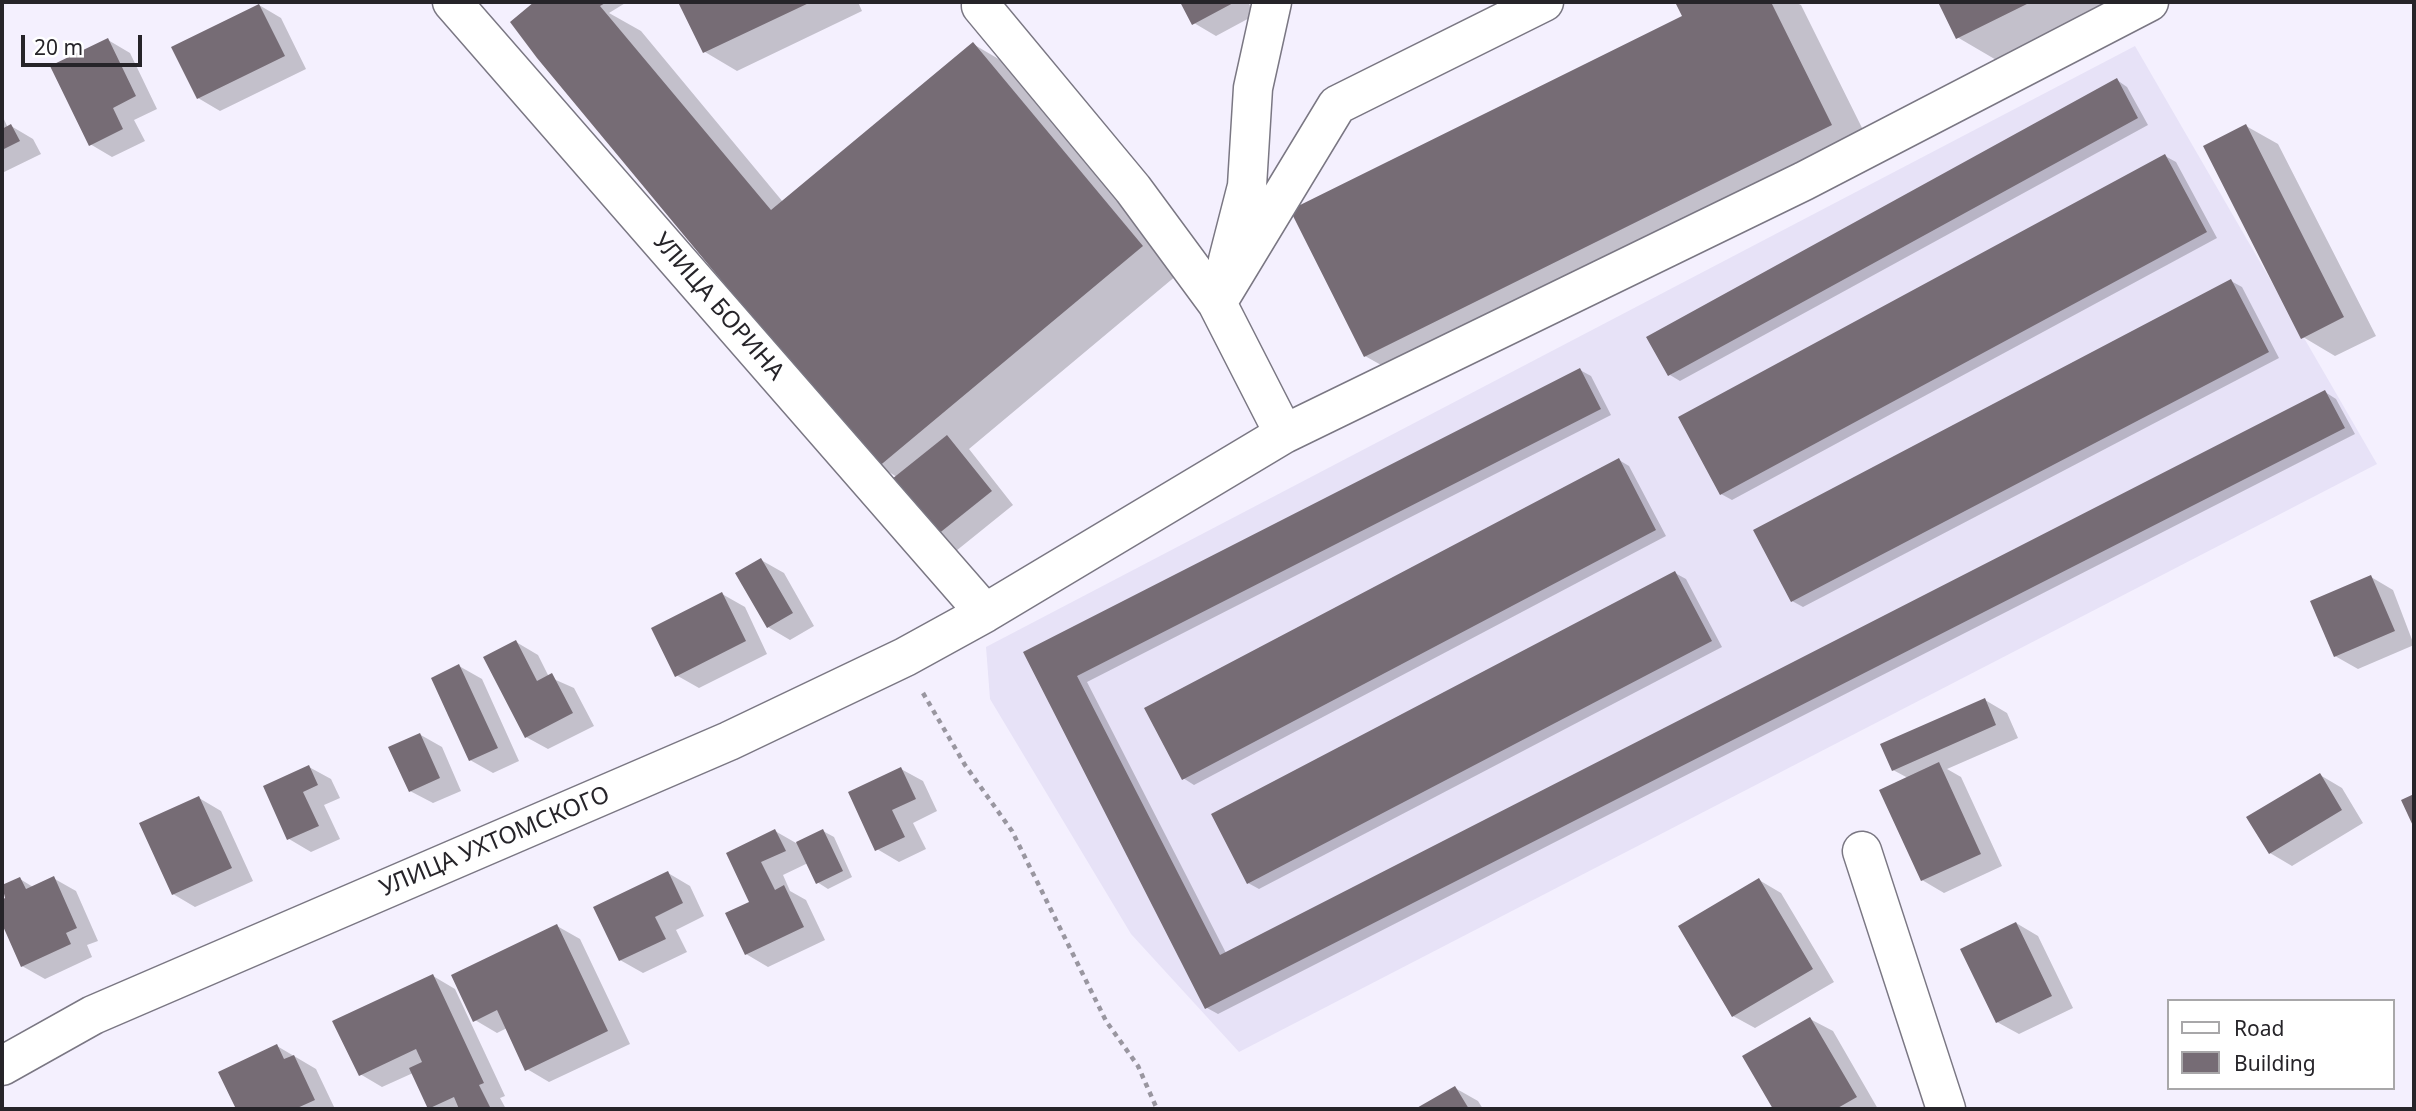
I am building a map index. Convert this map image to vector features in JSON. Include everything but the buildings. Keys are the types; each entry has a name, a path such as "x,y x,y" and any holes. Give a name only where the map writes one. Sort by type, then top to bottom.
{"street":[{"name":"УЛИЦА БОРИНА","path":"452,2 985,613"},
{"path":"1217,303 1247,186 1253,88 1272,2"},
{"path":"1217,303 1336,105 1544,2"},
{"name":"УЛИЦА УХТОМСКОГО","path":"2,1066 93,1015 729,741 905,657 985,613 1284,433 1804,181 2149,2"},
{"path":"981,6 1133,189 1217,303 1284,433"},
{"path":"1862,851 1946,1109"}],"path":[{"path":"905,657 928,703 965,765 1012,831 1107,1021 1138,1066 1157,1109"}],"shaded area":[{"path":"2135,46 2377,464 1239,1052 1131,934 990,699 986,647"}]}
